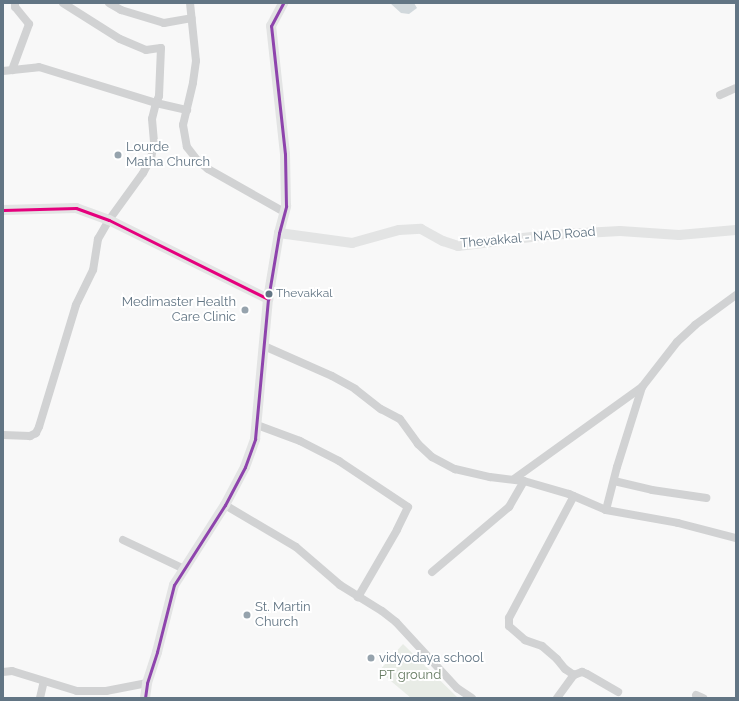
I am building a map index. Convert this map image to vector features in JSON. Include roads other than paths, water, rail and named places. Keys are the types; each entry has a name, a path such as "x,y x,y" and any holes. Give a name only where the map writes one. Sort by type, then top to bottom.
{"main road":[{"path":"145,698 147,683 157,652 174,585 225,505 245,467 255,439 268,299 279,233 286,206 285,154 271,26 283,3"},
{"path":"3,210 76,208 109,220 268,299"},
{"name":"Thevakkal - NAD Road","path":"279,233 352,243 398,230 421,229 442,240 458,246 548,235 620,231 679,235 736,230"}],"street":[{"path":"12,70 29,24 15,7 15,3"},
{"path":"3,435 30,436 36,433 76,305 94,270 98,239 109,220 143,173 151,158 154,143 152,119 159,96 161,48 146,50 120,39 63,3"},
{"path":"109,3 121,10 164,23 192,18"},
{"path":"190,3 196,61 193,83 183,126 187,147 197,160 208,169 284,212"},
{"path":"3,71 38,67 187,110"},
{"path":"720,95 736,88"},
{"path":"514,479 642,386 677,342 694,325 736,295"},
{"path":"264,346 332,376 355,389 381,409 400,419 418,444 438,460 455,469 490,477 524,481 574,496 606,510 678,523 736,538"},
{"path":"606,510 614,481 616,467 642,386"},
{"path":"257,425 300,441 339,462 408,508 358,597"},
{"path":"432,572 509,506 524,481"},
{"path":"614,481 652,490 706,498"},
{"path":"574,496 509,618 509,626 525,640 542,646 557,659 565,669 574,675"},
{"path":"225,505 296,547 314,565 358,597 382,611 396,622 457,688 472,698"},
{"path":"123,540 184,569"},
{"path":"3,672 12,671 77,692 92,692 147,683"},
{"path":"557,698 574,675 582,672 618,692"},
{"path":"40,698 44,681"}],"place":[{"name":"Lourde Matha Church","path":"118,155"},
{"name":"Thevakkal","path":"269,294"},
{"name":"Medimaster Health Care Clinic","path":"245,310"},
{"name":"St. Martin Church","path":"247,615"},
{"name":"vidyodaya school","path":"371,658"}],"park label":[{"name":"PT ground","path":"410,675"}]}
